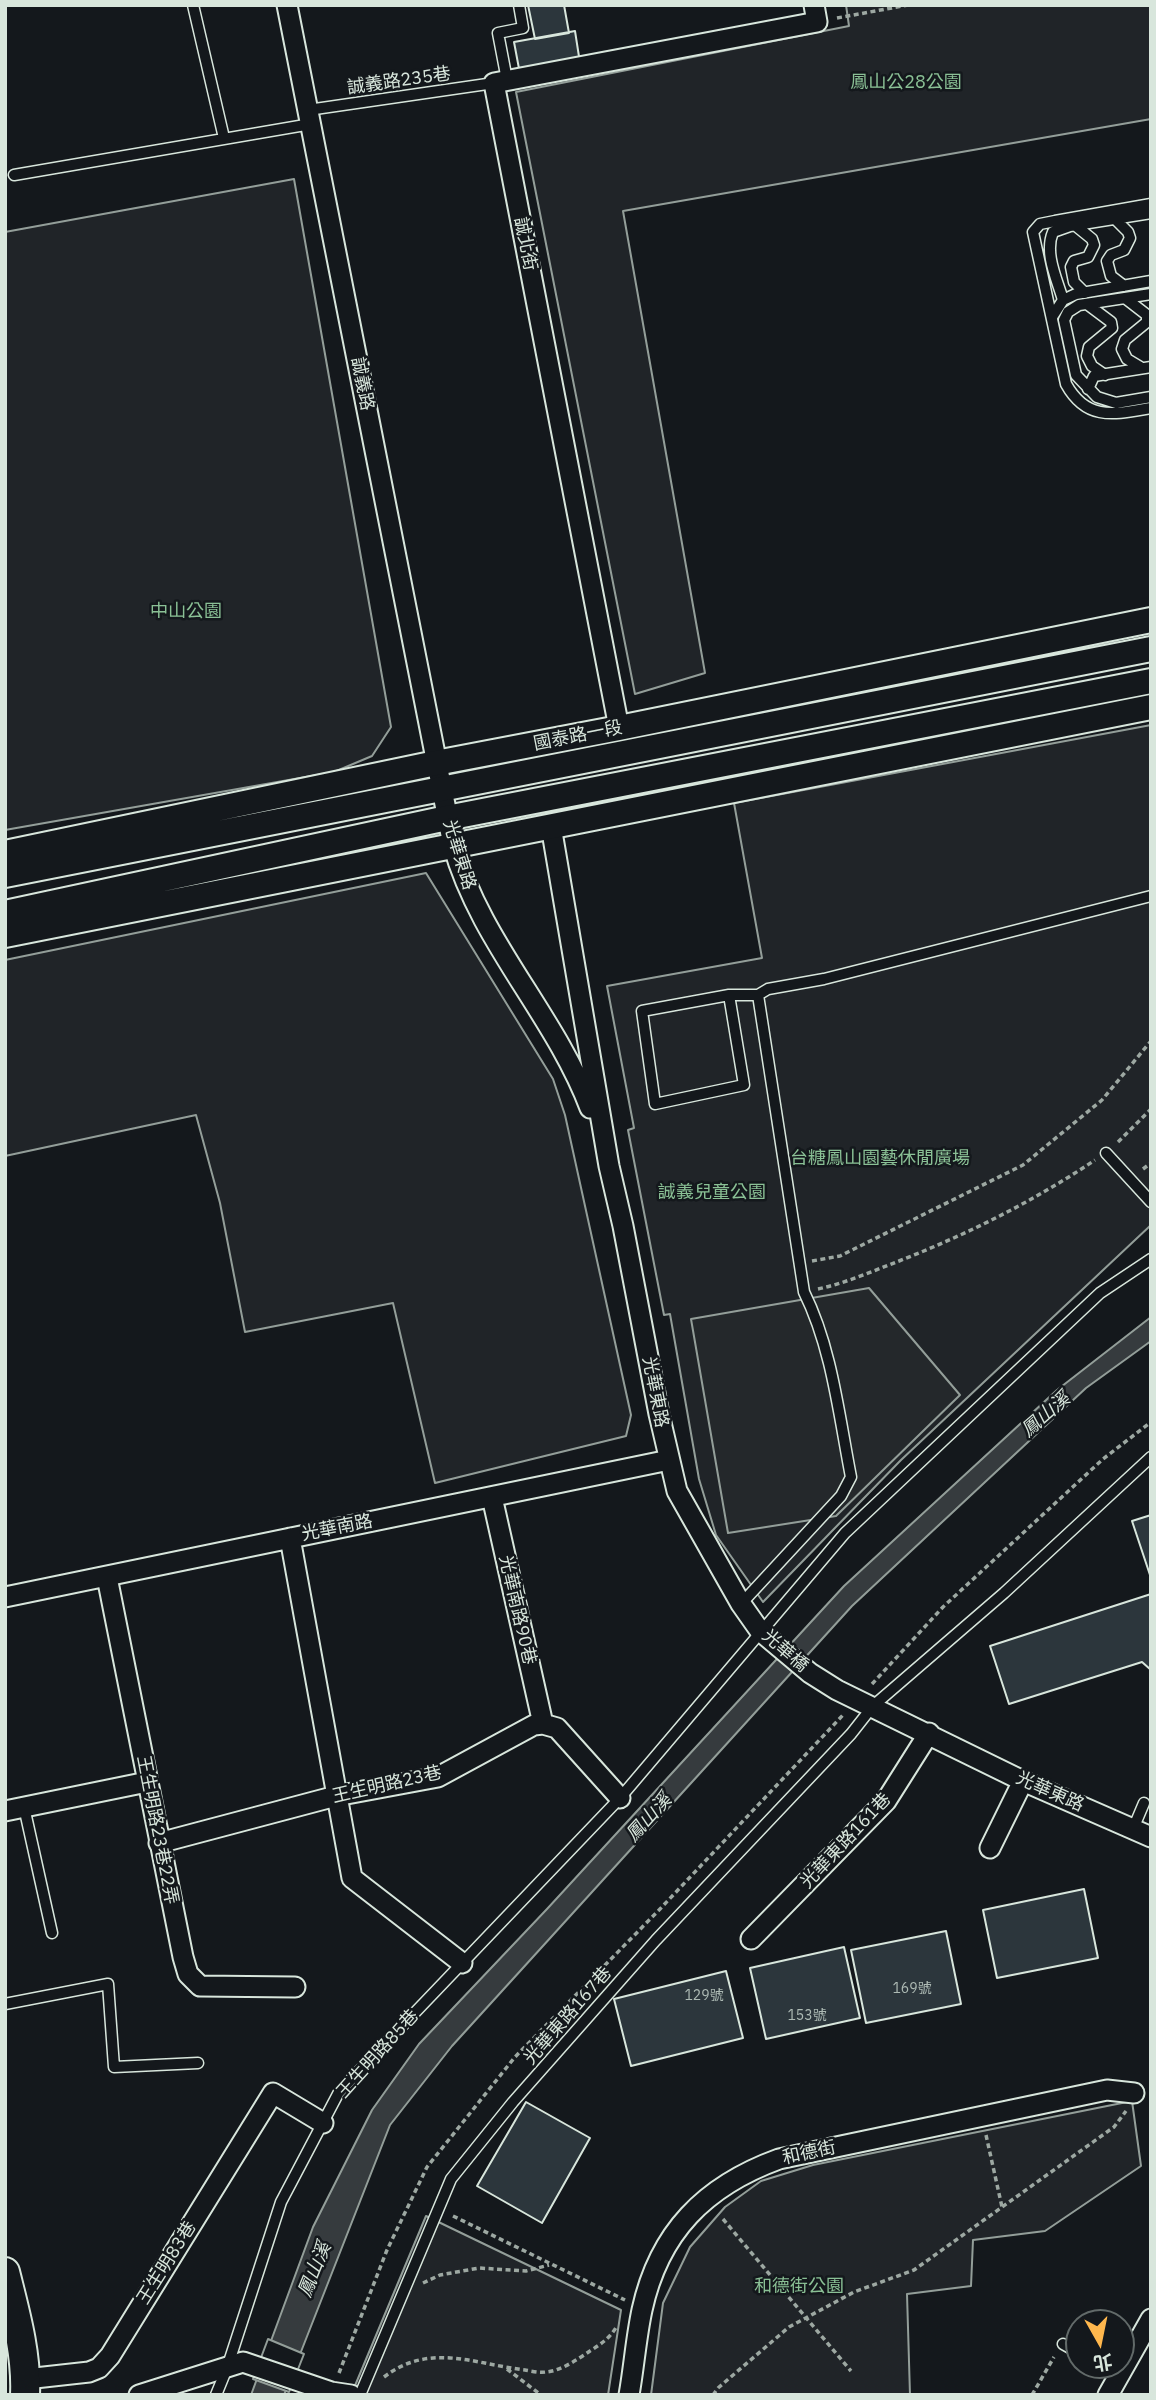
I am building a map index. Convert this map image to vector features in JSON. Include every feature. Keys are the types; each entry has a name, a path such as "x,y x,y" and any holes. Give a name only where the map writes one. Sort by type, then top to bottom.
{"main road":[{"path":"5,2272 15,2313 25,2387"}],"street":[{"name":"誠義路","path":"287,5 436,763"},
{"path":"500,81 816,14"},
{"name":"誠北街","path":"500,81 619,728"},
{"name":"國泰路一段","path":"5,853 436,763 1151,620"},
{"name":"國泰路一段","path":"5,875 1151,649"},
{"path":"5,913 447,818 1151,681"},
{"path":"5,934 1151,707"},
{"name":"光華東路","path":"436,763 460,870 474,901 578,1076 609,1166"},
{"name":"光華東路","path":"551,826 609,1166 669,1460 677,1491 741,1604"},
{"path":"308,849 313,874"},
{"name":"光華南路","path":"5,1597 669,1460"},
{"name":"光華南路90巷","path":"492,1497 543,1724"},
{"path":"290,1538 352,1878 462,1964"},
{"name":"王生明路23巷22弄","path":"107,1577 159,1843 188,1974 201,1986 295,1987"},
{"name":"光華橋","path":"741,1604 760,1631 810,1673 837,1690"},
{"name":"光華東路","path":"837,1690 1023,1781 1142,1833"},
{"path":"543,1724 557,1728 620,1798"},
{"name":"王生明路23巷","path":"159,1843 336,1796 438,1777 534,1725 543,1724"},
{"name":"光華東路161巷","path":"751,1939 886,1801 929,1733"},
{"path":"990,1848 1023,1781"},
{"path":"14,1809 147,1782"},
{"name":"和德街","path":"629,2395 642,2309 657,2261 676,2230 721,2186 751,2169 779,2159 1107,2090 1134,2093"},
{"name":"王生明83巷","path":"25,2387 99,2368 273,2093 323,2123"},
{"path":"1135,2349 1149,2327"},
{"path":"138,2395 235,2365 308,2383 331,2392 351,2395"},
{"path":"1108,2395 1117,2379"}],"lane":[{"path":"193,5 224,138"},
{"path":"500,81 498,33 523,28 519,5"},
{"name":"誠義路235巷","path":"14,175 224,138 309,117 500,81"},
{"path":"1151,204 1055,220 1040,224 1033,232 1066,384 1072,394 1087,406 1110,415 1151,408"},
{"path":"1052,317 1063,300 1050,252 1049,240 1053,232 1151,213"},
{"path":"1115,219 1128,232 1130,238 1124,250 1111,255 1107,261 1111,275 1124,286"},
{"path":"1076,226 1092,239 1094,245 1088,257 1074,261 1071,268 1074,282 1111,322 1112,328 1089,347 1087,356 1092,366 1105,374"},
{"path":"1087,406 1076,375 1064,320 1068,312 1086,298 1151,281"},
{"path":"1063,300 1125,298 1151,294"},
{"path":"1125,298 1147,315 1147,322 1125,340 1122,349 1127,359 1146,368"},
{"path":"1088,389 1094,376 1146,368"},
{"path":"1076,375 1110,415"},
{"path":"1097,397 1116,403 1151,397"},
{"path":"729,995 744,1085 655,1104 642,1011 729,995 758,995 768,989 824,979 1151,896"},
{"path":"741,1604 841,1496 851,1477 815,1313 804,1292 758,995"},
{"path":"1106,1153 1151,1202"},
{"name":"王生明路85巷","path":"216,2395 235,2365 281,2202 339,2092 620,1798 845,1533 1100,1293 1151,1259"},
{"name":"光華東路167巷","path":"360,2395 451,2179 513,2102 656,1940 851,1734 873,1706 1004,1593 1151,1457"},
{"path":"1142,1833 1143,1803"},
{"path":"14,1809 52,1933"},
{"path":"5,2004 108,1984 114,2067 198,2063"}],"path":[{"path":"816,14 908,5"},
{"path":"800,1264 840,1256 1024,1165 1102,1100 1151,1041"},
{"path":"804,1292 842,1284 945,1242 1049,1191 1106,1153 1151,1109"},
{"path":"713,2395 789,2327 854,2292 915,2270 1114,2127 1125,2115 1134,2093"},
{"path":"986,2135 1002,2207"},
{"path":"439,2208 642,2309"},
{"path":"723,2219 851,2371"},
{"path":"403,2292 440,2275 479,2268 526,2271 551,2264"},
{"path":"377,2383 399,2365 423,2358 458,2357 505,2368 548,2372 577,2360 610,2338 617,2326"},
{"path":"1032,2395 1063,2344"},
{"path":"505,2368 541,2395"}],"green space":[{"name":"鳳山公28公園","path":"846,5 1151,5 1151,119 623,211 705,673 635,694 516,92 849,26"},
{"name":"中山公園","path":"294,179 391,727 372,756 334,772 5,830 5,232"},
{"name":"台糖鳳山園藝休閒廣場","path":"1151,725 1151,1225 901,1460 763,1602 716,1535 699,1479 670,1314 664,1315 628,1130 634,1128 607,986 762,958 734,803"},
{"path":"426,873 553,1079 565,1115 631,1415 626,1436 435,1483 393,1303 245,1332 220,1203 196,1115 5,1156 5,960"},
{"name":"和德街公園","path":"1132,2101 1141,2166 1045,2231 973,2240 971,2286 907,2294 910,2395 651,2395 663,2303 690,2247 725,2207 761,2181 813,2165"},
{"path":"426,2216 621,2310 608,2395 368,2395 354,2388"}],"shaded area":[{"path":"869,1288 960,1395 836,1516 728,1533 691,1319"}],"water":[{"name":"鳳山溪","path":"1151,1317 1151,1341 1086,1388 852,1606 452,2046 390,2125 284,2395 251,2395 313,2227 372,2110 419,2044 844,1586 1057,1390"}],"pier":[{"path":"268,2339 304,2354 289,2392 253,2379"}],"building":[{"path":"528,5 564,5 569,33 535,39"},
{"path":"575,31 580,63 520,74 514,42"},
{"path":"1151,1515 1151,1578 1132,1521"},
{"path":"1151,1594 1151,1670 1142,1662 1009,1704 990,1646"},
{"path":"1084,1889 1098,1958 997,1978 983,1910"},
{"path":"946,1931 961,2004 866,2023 851,1950"},
{"path":"844,1947 860,2018 766,2039 750,1968"},
{"path":"726,1971 743,2038 631,2066 614,1999"},
{"path":"526,2102 590,2138 542,2223 477,2186"}],"park label":[{"name":"誠義兒童公園","path":"712,1193"}]}
